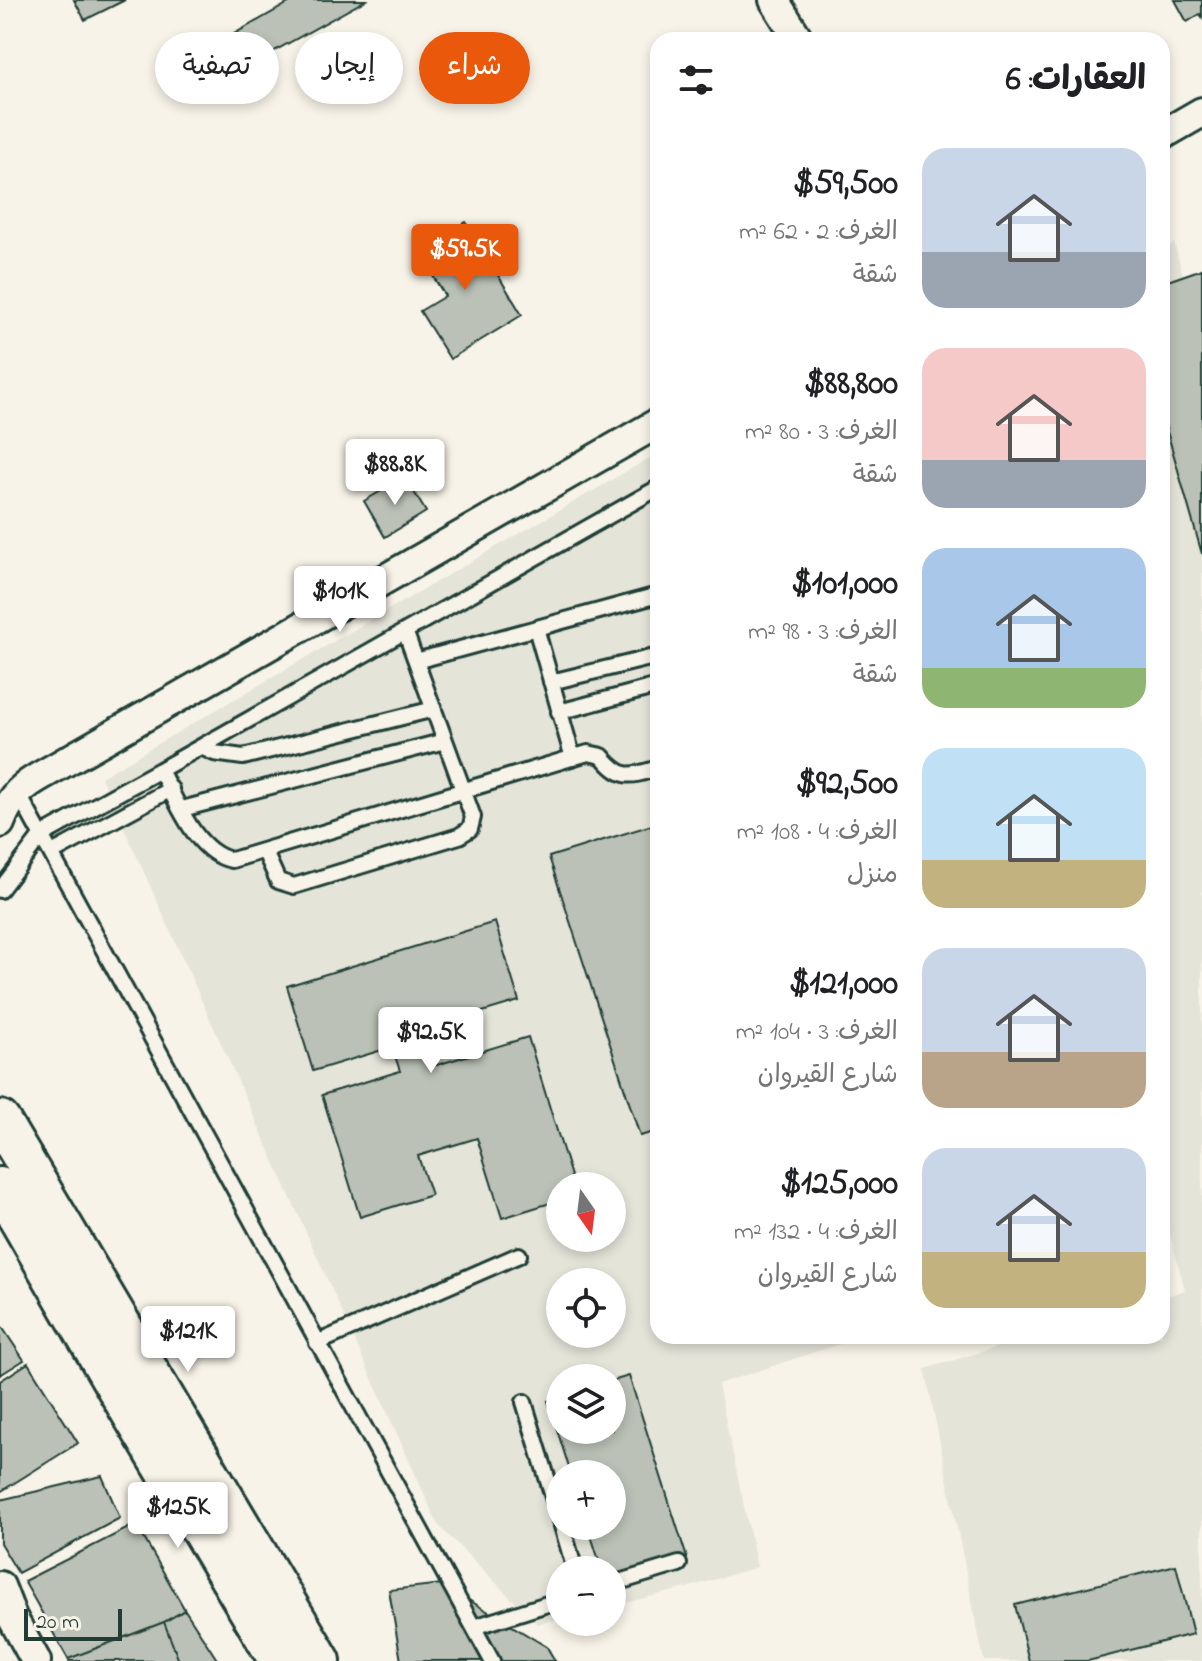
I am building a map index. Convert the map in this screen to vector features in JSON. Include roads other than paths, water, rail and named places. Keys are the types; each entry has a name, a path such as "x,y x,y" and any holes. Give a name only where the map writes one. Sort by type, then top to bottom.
{"main road":[{"path":"0,1120 321,1661"},
{"path":"0,1187 279,1661"}],"street":[{"path":"774,0 794,32"},
{"path":"1170,130 1202,112"},
{"path":"0,823 4,810 17,791 650,428"},
{"path":"0,1586 12,1617 36,1661"}],"lane":[{"path":"0,890 42,835 650,493"},
{"path":"416,661 650,597"},
{"path":"536,628 573,758"},
{"path":"265,852 278,881 294,886 429,846 470,829 473,817 405,631"},
{"path":"551,682 650,658"},
{"path":"559,712 650,688"},
{"path":"201,747 214,753 243,757 434,709"},
{"path":"182,809 445,741"},
{"path":"160,770 203,845 220,858 232,860 595,753 625,775 650,771"},
{"path":"52,853 171,789"},
{"path":"17,791 492,1661"},
{"path":"317,1343 519,1255"},
{"path":"524,1402 546,1474"},
{"path":"626,1580 679,1564"},
{"path":"474,1627 546,1604"}]}
